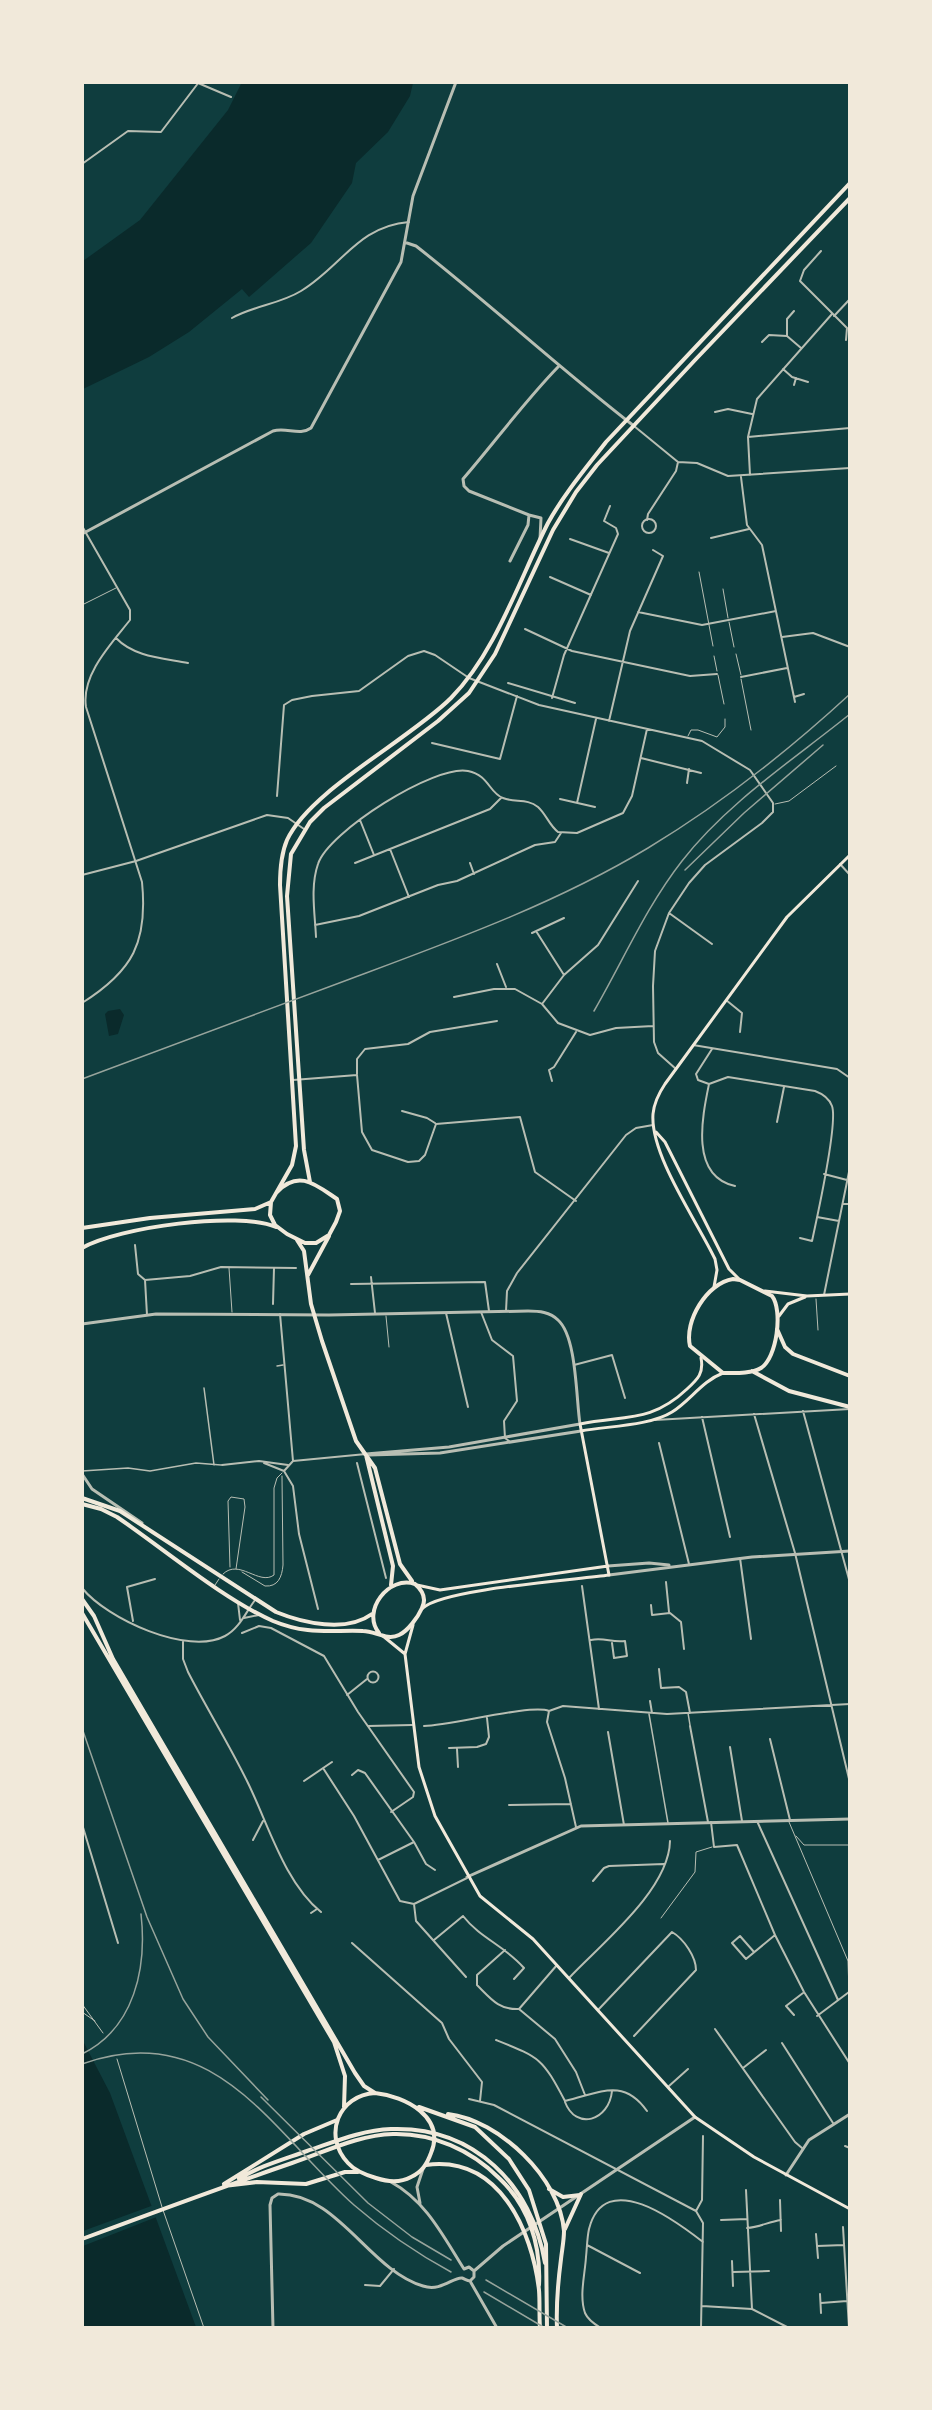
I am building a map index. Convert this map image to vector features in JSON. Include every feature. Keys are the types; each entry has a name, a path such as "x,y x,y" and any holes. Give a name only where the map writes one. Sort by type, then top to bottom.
{"main road":[{"path":"276,1227 270,1215 271,1202 296,1153 280,873 286,843 297,824 326,796 433,714 469,678 570,488 626,420 849,183"},
{"path":"310,1183 306,1170 287,874 294,846 304,829 324,808 438,721 479,681 504,635 553,530 576,492 634,426 849,198"},
{"path":"776,261 783,268"},
{"path":"496,631 504,635"},
{"path":"723,1373 701,1358 690,1346 688,1333 695,1315 714,1287 717,1270 715,1259 658,1147 653,1125 656,1101 693,1045 787,917 849,855"},
{"path":"655,1131 665,1142 729,1269 740,1280 765,1291 807,1296 849,1294"},
{"path":"277,1192 293,1180 310,1183 337,1199 339,1204 339,1215 308,1275"},
{"path":"82,1228 150,1218 251,1209 271,1202"},
{"path":"82,1248 109,1236 145,1228 252,1220 276,1227 297,1239 316,1243 329,1235"},
{"path":"297,1239 304,1251 314,1315 356,1441 377,1473 402,1569 416,1584 424,1598 421,1610"},
{"path":"714,1287 727,1280 740,1280"},
{"path":"581,1431 652,1420 673,1412 708,1381 723,1373 752,1371 762,1367 768,1360 779,1316 775,1300 765,1291"},
{"path":"779,1316 788,1304 807,1296"},
{"path":"777,1328 785,1347 793,1354 849,1376"},
{"path":"82,1504 117,1517 263,1616 309,1632 364,1630 397,1636 421,1610 434,1600 474,1592 609,1575 580,1424 654,1413 669,1406 699,1377 703,1368 701,1358"},
{"path":"752,1371 789,1391 849,1408"},
{"path":"82,1498 120,1511 255,1600 290,1617 317,1623 360,1622 372,1614 388,1589 394,1570 366,1454"},
{"path":"388,1589 402,1581 444,1590 608,1566"},
{"path":"82,1599 128,1686 354,2073 364,2086 375,2093"},
{"path":"82,1613 334,2042 345,2076 344,2107"},
{"path":"372,1614 373,1625 380,1634 405,1654"},
{"path":"414,1620 405,1654 419,1767 427,1796 467,1877 483,1900 520,1928 557,1965 695,2117 786,2175 847,2207"},
{"path":"359,2172 346,2161 340,2151 336,2132 337,2120 344,2107 360,2095 375,2093 391,2096 475,2127 494,2142 523,2180 542,2227 548,2260 548,2328"},
{"path":"247,2177 295,2185 341,2173 359,2172 389,2181 409,2178 425,2166 433,2149 434,2135 428,2118 417,2106"},
{"path":"435,2112 464,2116 485,2125 510,2142 531,2163 548,2188 559,2209 564,2232"},
{"path":"221,2186 247,2177 288,2144 304,2134 337,2120"},
{"path":"221,2186 297,2154 344,2141 391,2134 425,2134 460,2143 489,2161 515,2186 525,2201 541,2241 547,2291"},
{"path":"441,2139 460,2148 491,2169 521,2204 538,2247 540,2328"},
{"path":"82,2239 221,2186 302,2160 344,2141"},
{"path":"425,2166 443,2164 467,2168 478,2173 497,2189 518,2217 530,2245 539,2292"},
{"path":"548,2188 563,2197 581,2194"},
{"path":"557,2328 556,2309 564,2232 581,2194"}],"street":[{"path":"84,533 273,431 286,428 302,432 311,428 401,262 407,242 413,196 456,82"},
{"path":"82,164 128,131 161,132 199,83 231,97"},
{"path":"232,318 244,310 298,293 315,282 366,235 391,225 409,222"},
{"path":"407,242 416,246 488,303 559,366 678,462 697,463 729,477 849,468"},
{"path":"820,251 804,270 800,281 847,328 846,340"},
{"path":"750,475 748,437 752,414 761,392 849,299"},
{"path":"787,336 787,319 794,311"},
{"path":"762,342 769,335 787,336 801,348"},
{"path":"540,541 541,518 469,491 464,486 463,479 523,410 531,395 559,366"},
{"path":"783,369 796,378 808,382"},
{"path":"794,385 796,378"},
{"path":"715,411 728,409 752,414"},
{"path":"748,437 849,428"},
{"path":"647,520 655,523 652,532 643,528 648,514 676,471 678,462"},
{"path":"741,477 749,529 762,545 795,702"},
{"path":"552,698 566,648 618,532 616,528 604,521 610,506"},
{"path":"510,561 528,525 529,515"},
{"path":"82,526 130,610 130,620 88,680 84,693 86,707 142,882 145,908 143,928 136,949 114,981 82,1003"},
{"path":"711,538 749,529"},
{"path":"570,539 609,553"},
{"path":"609,722 630,631 663,556 653,550"},
{"path":"550,577 591,595"},
{"path":"638,612 690,624 709,624 776,611"},
{"path":"525,629 566,648 622,662 690,676 717,674"},
{"path":"782,637 813,633 849,647"},
{"path":"116,638 125,648 136,652 188,663"},
{"path":"277,796 284,705 292,700 359,691 408,656 424,651 435,655 469,678 548,708 705,743 748,768 773,804 769,818 705,865 669,913 655,951 653,1026 658,1053 676,1069"},
{"path":"741,677 788,668"},
{"path":"508,683 575,703"},
{"path":"794,697 804,694"},
{"path":"432,743 500,759 517,696"},
{"path":"578,803 596,718"},
{"path":"316,937 314,886 318,864 328,847 360,819 395,796 460,770 481,776 501,798 534,804 553,828 561,833 577,833 623,813 630,803 647,729"},
{"path":"641,758 701,773"},
{"path":"687,783 689,770"},
{"path":"355,863 490,809 501,798"},
{"path":"560,799 595,807"},
{"path":"82,876 136,861 267,815 280,815 304,829"},
{"path":"360,819 375,855"},
{"path":"315,925 358,916 474,874 525,849 555,842 561,833"},
{"path":"389,848 409,897"},
{"path":"470,863 474,874"},
{"path":"840,864 849,875"},
{"path":"542,1004 564,975 598,945 638,881"},
{"path":"669,913 712,944"},
{"path":"564,918 534,932 564,975"},
{"path":"497,964 506,988"},
{"path":"454,997 506,988 515,989 542,1004 558,1023 576,1032 590,1035 616,1028 653,1026"},
{"path":"726,1000 742,1013 740,1032"},
{"path":"436,1124 425,1155 419,1161 408,1162 372,1150 362,1132 357,1059 365,1049 408,1044 430,1032 497,1021"},
{"path":"552,1081 549,1070 554,1067 576,1032"},
{"path":"693,1045 837,1069 849,1078"},
{"path":"712,1049 696,1074 698,1080 709,1084 728,1077 815,1091 830,1101 834,1114 812,1241 800,1238"},
{"path":"292,1080 357,1076"},
{"path":"709,1084 702,1122 703,1152 707,1165 718,1180 735,1186"},
{"path":"777,1122 784,1087"},
{"path":"402,1111 427,1118 436,1124 520,1117 535,1172 576,1201"},
{"path":"506,1311 507,1292 513,1280 629,1132 653,1125"},
{"path":"824,1295 849,1167"},
{"path":"824,1174 847,1180"},
{"path":"843,1204 849,1204"},
{"path":"817,1217 839,1221"},
{"path":"135,1245 138,1274 145,1280 190,1276 213,1269 296,1268"},
{"path":"273,1304 274,1268"},
{"path":"371,1277 375,1314"},
{"path":"145,1280 147,1315"},
{"path":"351,1284 485,1282 489,1311"},
{"path":"82,1324 147,1315 540,1311 559,1320 568,1337 580,1424 505,1438 293,1461 283,1473"},
{"path":"481,1312 492,1340 513,1356 517,1401 504,1421 505,1438"},
{"path":"446,1313 468,1407"},
{"path":"280,1314 293,1461"},
{"path":"573,1365 612,1355 625,1398"},
{"path":"277,1366 283,1365"},
{"path":"204,1388 214,1465"},
{"path":"652,1420 670,1421 702,1416 849,1408"},
{"path":"803,1411 849,1583"},
{"path":"754,1414 795,1553 849,1783"},
{"path":"702,1416 730,1537"},
{"path":"366,1454 440,1453 581,1431"},
{"path":"505,1438 511,1442"},
{"path":"659,1443 689,1564"},
{"path":"154,1534 132,1515 92,1489 82,1472 128,1468 150,1471 196,1462 222,1466 264,1462 288,1465"},
{"path":"264,1462 283,1473 293,1486 299,1534 318,1609"},
{"path":"357,1463 386,1578"},
{"path":"609,1575 740,1558 849,1551"},
{"path":"740,1558 751,1639"},
{"path":"608,1566 649,1563 674,1566"},
{"path":"133,1622 134,1613 128,1587 155,1579"},
{"path":"666,1582 669,1613"},
{"path":"582,1586 599,1709"},
{"path":"82,1588 101,1606 167,1638 183,1642 217,1640 230,1633 255,1600"},
{"path":"235,1599 240,1609 239,1623"},
{"path":"651,1605 652,1615 669,1613 681,1622 684,1649"},
{"path":"242,1619 252,1615 263,1616"},
{"path":"242,1633 259,1626 271,1628 326,1658 346,1695 414,1793 414,1797 391,1812"},
{"path":"591,1640 603,1638 612,1643 625,1641 627,1656 614,1658 612,1643"},
{"path":"183,1642 183,1659 188,1672 248,1781 264,1820 300,1888 321,1912"},
{"path":"659,1669 662,1688 679,1687 686,1692 690,1726 714,1847 737,1845 775,1935 804,1992 849,2064"},
{"path":"346,1695 367,1679"},
{"path":"650,1701 668,1823"},
{"path":"424,1726 445,1725 535,1709 549,1711 563,1706 650,1713 689,1713 849,1704"},
{"path":"549,1711 547,1722 562,1766 576,1827"},
{"path":"449,1748 486,1744 489,1737 487,1718"},
{"path":"368,1726 412,1725"},
{"path":"608,1731 624,1825"},
{"path":"770,1739 790,1820"},
{"path":"730,1747 742,1821"},
{"path":"457,1748 458,1767"},
{"path":"304,1781 332,1762"},
{"path":"323,1768 354,1816 396,1897 405,1904 414,1904 576,1827 849,1819"},
{"path":"352,1774 358,1770 364,1773 414,1842 426,1864 435,1870"},
{"path":"509,1805 571,1804"},
{"path":"253,1840 264,1820"},
{"path":"757,1821 838,2000"},
{"path":"82,1824 118,1943"},
{"path":"568,1978 644,1900 665,1864 670,1841"},
{"path":"378,1860 414,1842"},
{"path":"593,1881 604,1868 609,1866 665,1864"},
{"path":"414,1904 416,1921 466,1977"},
{"path":"311,1912 317,1909"},
{"path":"434,1940 463,1916 476,1933 506,1949 524,1968 514,1979"},
{"path":"598,2010 672,1932 678,1935 696,1961 696,1970 634,2037"},
{"path":"754,1952 740,1936 732,1943 746,1959 775,1935"},
{"path":"352,1943 442,2023 449,2039 482,2082 480,2101"},
{"path":"506,1949 477,1975 477,1985 496,2004 507,2010 519,2009 557,1965"},
{"path":"794,2015 786,2006 804,1992"},
{"path":"817,2016 849,1992"},
{"path":"519,2009 555,2039 576,2072 585,2097"},
{"path":"715,2029 795,2142 802,2148"},
{"path":"496,2040 527,2052 545,2064 569,2111 580,2118 592,2118 603,2114 610,2103 612,2091"},
{"path":"782,2043 833,2123"},
{"path":"743,2068 766,2050"},
{"path":"669,2086 688,2069"},
{"path":"565,2101 612,2091 629,2091 647,2110"},
{"path":"469,2099 494,2105 696,2211 703,2223 701,2328"},
{"path":"786,2175 802,2148 833,2123 849,2114"},
{"path":"474,2271 550,2215 695,2117"},
{"path":"696,2211 702,2200 703,2136"},
{"path":"845,2146 849,2148"},
{"path":"420,2203 417,2187 425,2166"},
{"path":"389,2181 420,2203 464,2269 462,2278"},
{"path":"746,2190 752,2309"},
{"path":"273,2328 270,2205 272,2198 280,2194 314,2203 394,2269 426,2287 441,2287 462,2278 470,2281 497,2328"},
{"path":"780,2200 781,2230"},
{"path":"602,2328 585,2315 582,2302 587,2245 593,2217 600,2210 615,2201 641,2203 675,2220 703,2242"},
{"path":"847,2207 849,2203"},
{"path":"721,2220 747,2219"},
{"path":"747,2228 763,2227 768,2222 781,2220"},
{"path":"843,2227 849,2328"},
{"path":"816,2234 818,2258"},
{"path":"587,2245 640,2273"},
{"path":"817,2246 844,2245"},
{"path":"732,2261 733,2286"},
{"path":"464,2269 469,2267 474,2271"},
{"path":"365,2285 380,2286 394,2269"},
{"path":"470,2281 474,2277 474,2271"},
{"path":"733,2272 770,2271"},
{"path":"820,2294 821,2313"},
{"path":"821,2302 847,2301"},
{"path":"702,2306 752,2309 789,2328"},
{"path":"689,2328 694,2328"}],"lane":[{"path":"699,572 713,646"},
{"path":"82,605 118,587"},
{"path":"723,589 734,647"},
{"path":"736,654 751,730"},
{"path":"714,656 724,704"},
{"path":"688,738 689,732 695,729 717,737 725,727 725,719"},
{"path":"773,804 789,801 836,766"},
{"path":"228,1268 232,1314"},
{"path":"815,1295 818,1330"},
{"path":"386,1314 389,1347"},
{"path":"240,1571 249,1579 265,1587 273,1585 280,1578 283,1565 283,1473"},
{"path":"215,1585 229,1569 236,1569 266,1579 274,1575 274,1490 277,1478 283,1473"},
{"path":"229,1569 228,1501 235,1496 244,1499 245,1507 236,1569"},
{"path":"790,1820 848,1961 849,1992"},
{"path":"795,1836 804,1845 849,1845"},
{"path":"661,1918 695,1872 696,1852 714,1847"},
{"path":"82,2004 103,2033"},
{"path":"82,2012 96,2023"},
{"path":"117,2059 153,2181 204,2328"},
{"path":"265,2205 270,2205"}],"water":[{"path":"242,82 413,83 410,96 388,132 356,163 352,183 311,243 249,297 242,289 189,332 149,357 83,389 83,261 140,220 228,110"},
{"path":"120,1009 124,1015 118,1034 109,1036 105,1014 108,1011"},
{"path":"82,2039 110,2093 196,2327 83,2327"}],"pier":[{"path":"154,2205 159,2216 83,2246 83,2231"}],"tram line":[{"path":"594,1011 657,897 700,840 740,801 850,714"},
{"path":"685,870 744,813 823,745"}],"railway":[{"path":"82,1079 465,936 577,887 648,848 702,814 778,757 850,694"},
{"path":"82,1728 147,1917 183,1999 208,2037 268,2100"},
{"path":"82,2054 100,2043 114,2029 126,2012 134,1994 142,1955 141,1914"},
{"path":"82,2064 128,2053 169,2056 205,2069 237,2090 267,2116 365,2215 425,2257 451,2272"},
{"path":"261,2097 368,2203 412,2237 451,2260"},
{"path":"486,2280 568,2328"},
{"path":"484,2292 545,2328"}]}
